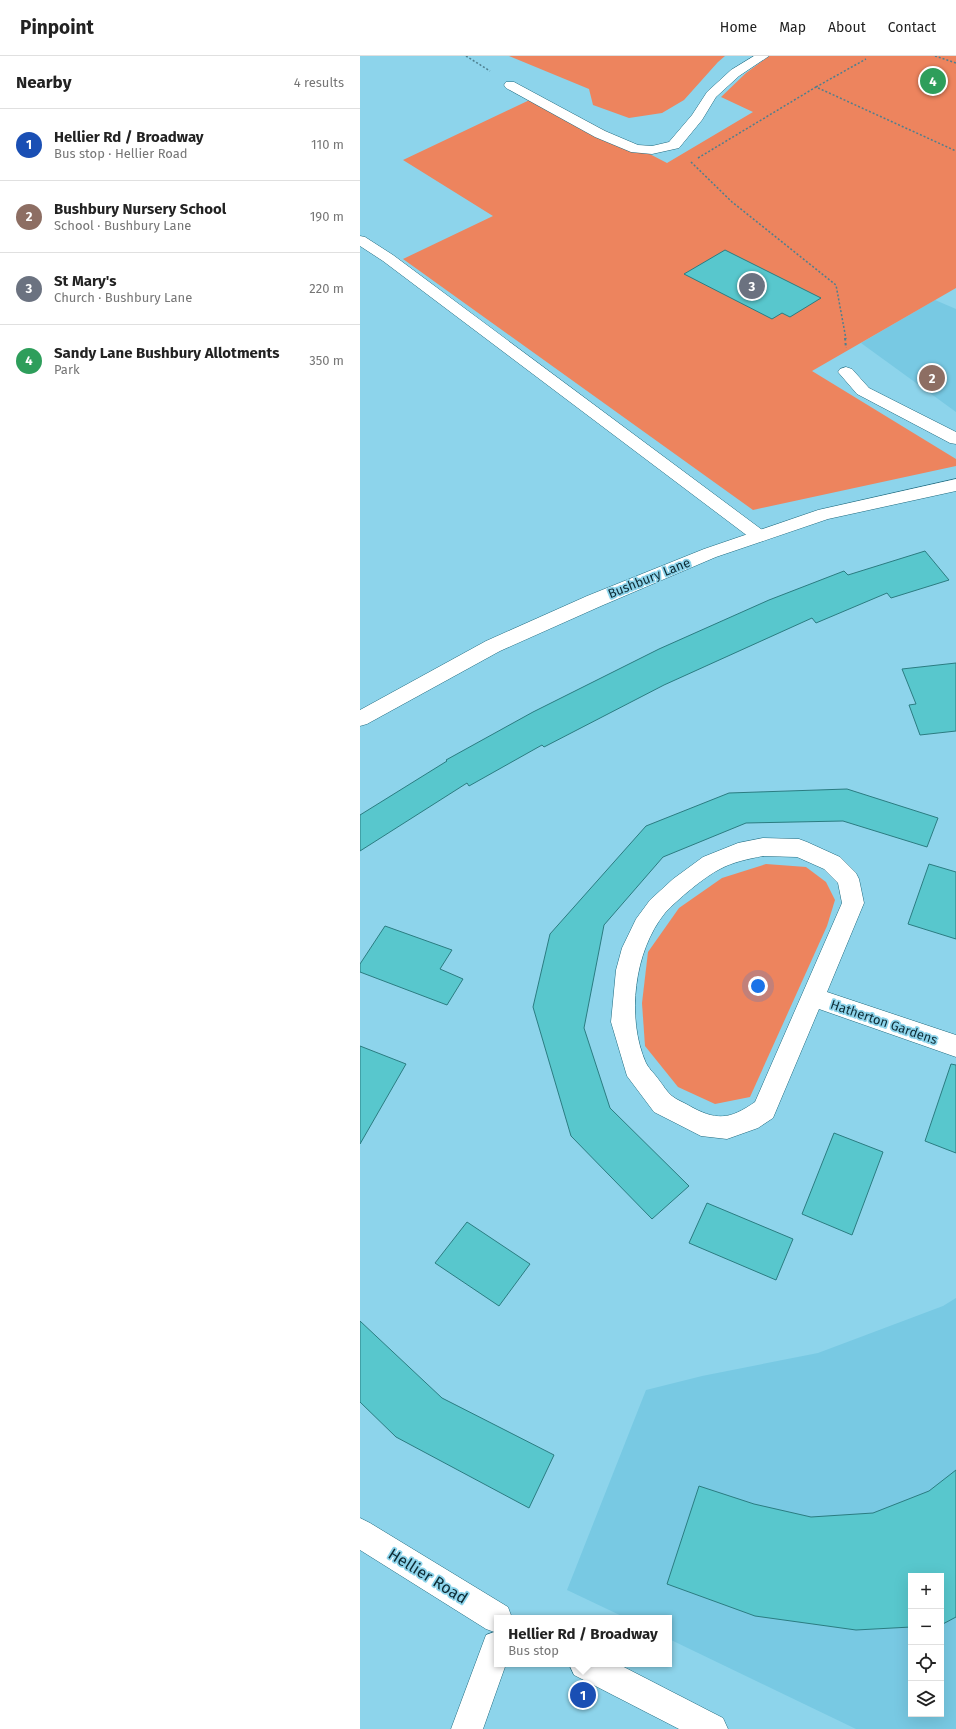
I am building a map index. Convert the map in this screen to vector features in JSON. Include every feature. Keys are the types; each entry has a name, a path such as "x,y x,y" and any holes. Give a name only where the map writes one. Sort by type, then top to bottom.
{"street":[{"path":"510,85 600,134 636,149 652,150 674,144 697,117 711,95 735,73 763,56"},
{"path":"360,240 388,258 759,536"},
{"path":"846,372 863,391 956,439"},
{"name":"Bushbury Lane","path":"360,719 493,646 601,598 710,553 824,514 956,485"},
{"name":"Hatherton Gardens","path":"763,847 799,848 832,863 848,879 853,903 813,997 764,1110 749,1120 727,1128 701,1126 663,1104 636,1068 623,1022 627,970 633,948 644,926 658,906 681,885 711,863 738,852 763,847"},
{"name":"Hatherton Gardens","path":"813,997 956,1046"},
{"name":"Hellier Road","path":"360,1533 494,1616"},
{"path":"467,1729 494,1654"},
{"path":"591,1667 712,1729"}],"path":[{"path":"935,56 956,63"},
{"path":"698,158 816,87 866,59"},
{"path":"816,87 956,151"},
{"path":"674,144 732,202 836,285 845,328 846,372"}],"shaded area":[{"path":"509,56 725,56 684,100 662,113 629,118 593,105 589,89"},
{"path":"769,56 956,56 956,288 812,371 956,459 956,466 753,510 403,259 493,216 403,160 538,96 667,163 753,112 721,97 746,73"},
{"path":"935,300 956,309 956,412 861,343"},
{"path":"766,864 806,867 826,882 835,900 827,926 750,1097 715,1104 678,1087 645,1046 642,1003 648,952 679,908 722,878"},
{"path":"956,1298 956,1729 856,1729 672,1640 672,1615 620,1615 567,1590 646,1390 702,1376 818,1353 943,1306"}],"building":[{"path":"725,250 821,298 790,317 782,313 772,319 684,274"},
{"path":"925,551 949,580 891,598 887,593 816,623 812,618 664,685 544,747 542,745 469,786 467,783 360,851 360,815 447,761 446,760 533,712 659,649 769,600 844,571 848,575"},
{"path":"956,663 956,731 920,735 909,705 916,704 902,669"},
{"path":"847,789 938,818 927,847 843,821 746,823 663,857 604,925 584,1028 610,1108 689,1186 652,1219 571,1136 533,1007 550,934 646,826 729,793"},
{"path":"929,864 956,872 956,939 908,924"},
{"path":"385,926 452,950 440,969 463,979 447,1005 360,972 360,964"},
{"path":"360,1046 406,1064 360,1144"},
{"path":"951,1064 956,1065 956,1153 925,1141"},
{"path":"834,1133 883,1152 852,1235 802,1214"},
{"path":"707,1203 793,1239 776,1280 689,1243"},
{"path":"467,1222 530,1264 499,1306 435,1263"},
{"path":"360,1321 442,1398 554,1455 529,1508 396,1437 360,1402"},
{"path":"956,1470 956,1617 944,1623 944,1573 908,1573 908,1627 856,1630 755,1616 667,1584 699,1486 754,1504 811,1517 873,1513 929,1491"}],"place":[{"name":"Sandy Lane Bushbury Allotments","path":"933,81"},
{"name":"St Mary's","path":"752,286"},
{"name":"Bushbury Nursery School","path":"932,378"},
{"name":"Hellier Rd / Broadway","path":"583,1695"}]}
